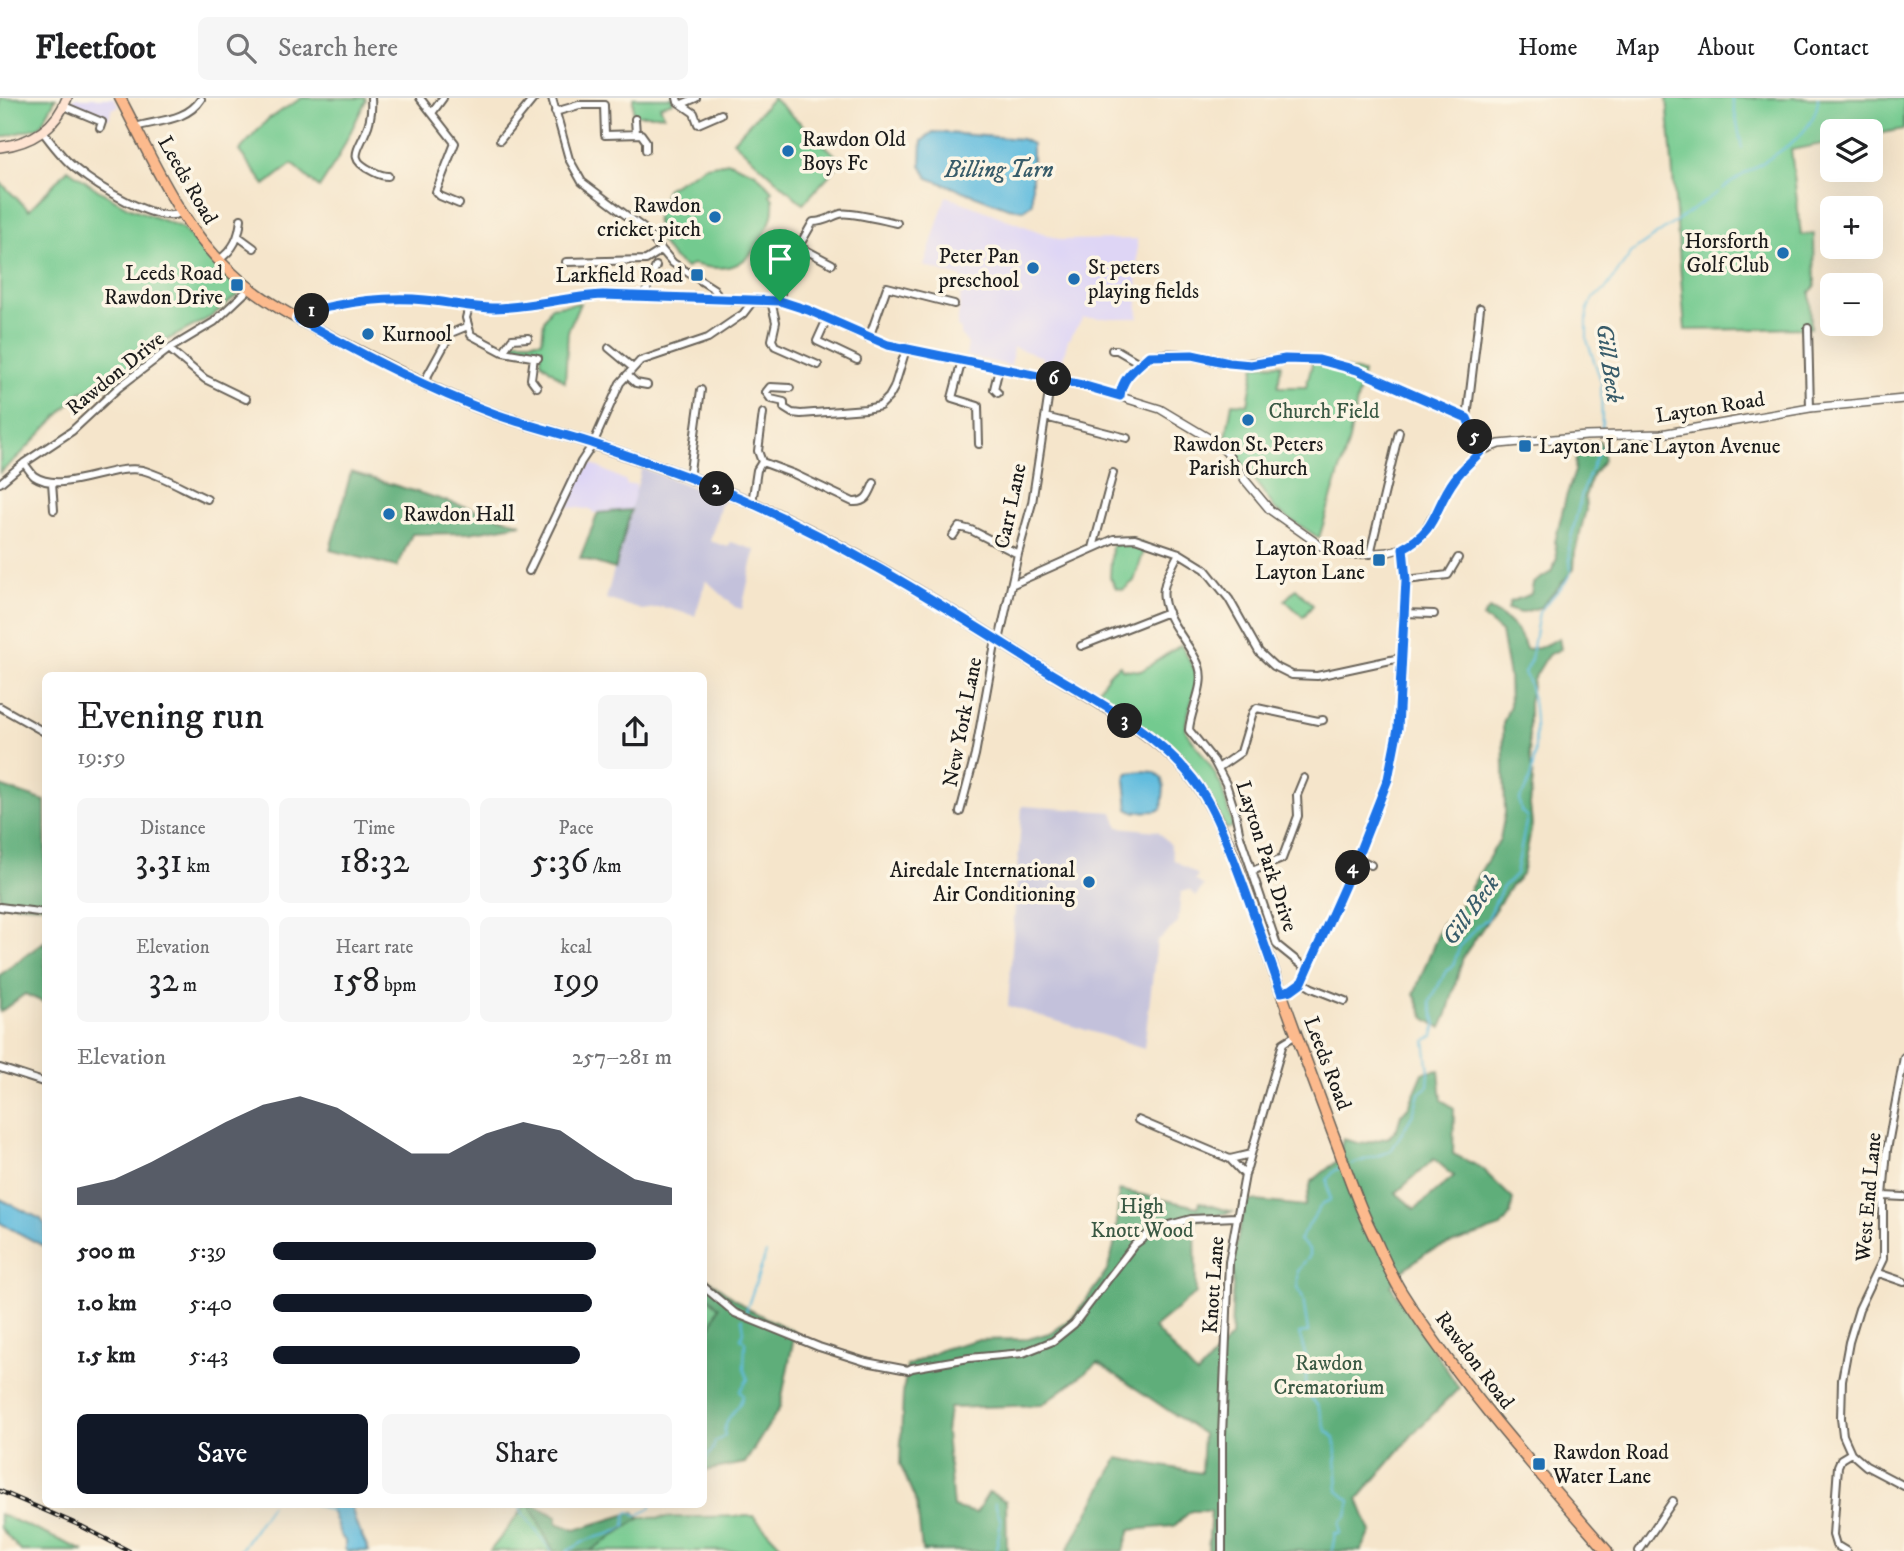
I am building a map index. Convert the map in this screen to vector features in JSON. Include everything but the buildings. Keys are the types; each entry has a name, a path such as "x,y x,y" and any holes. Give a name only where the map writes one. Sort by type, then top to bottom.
{"main road":[{"name":"Leeds Road","path":"120,98 180,213 219,260 250,288 298,319 423,384 496,415 593,444 689,478 752,503 859,556 1123,719 1180,762 1218,821 1346,1170"},
{"path":"0,147 16,145 43,132 55,120 66,102"},
{"name":"Rawdon Road","path":"1346,1170 1399,1288 1474,1394 1607,1551"}],"street":[{"path":"371,98 372,114 356,159 361,166 388,176"},
{"path":"420,98 455,143 436,192 459,204"},
{"path":"432,113 443,98"},
{"path":"500,140 534,98"},
{"path":"552,98 569,159 578,176 589,189 643,228 673,262 714,289 719,299"},
{"path":"679,101 696,98"},
{"path":"135,127 177,118 194,110 201,99"},
{"path":"679,101 694,113 702,134"},
{"path":"66,102 102,122 100,128"},
{"path":"555,112 579,105 604,105 605,135 640,134 646,141 646,150"},
{"path":"698,124 721,114"},
{"path":"635,119 636,134"},
{"path":"43,132 75,169 106,189 165,216 180,213"},
{"path":"818,365 775,346 772,340 776,322 775,301 786,268 813,222 822,222 841,214 897,223"},
{"path":"219,260 230,253 239,237 241,219"},
{"path":"239,237 254,248"},
{"path":"799,246 832,264"},
{"path":"566,262 646,260 662,250"},
{"path":"644,296 656,266"},
{"path":"869,338 887,287 954,304"},
{"name":"Rawdon Drive","path":"0,483 24,463 72,432 118,388 169,349 214,322 250,288"},
{"path":"298,319 306,312 389,299 493,308 575,296 775,301 808,310 869,338 906,349 1051,379 1160,409 1217,443 1270,510 1328,551 1350,555 1403,548 1416,541 1426,532 1454,480 1481,451 1467,418 1480,308"},
{"path":"529,571 581,462 593,444 610,402 627,375 640,361 708,338 743,314 752,301"},
{"path":"469,306 466,318 471,335 503,352 536,358 531,379 537,387"},
{"path":"827,319 817,341 857,360"},
{"path":"423,384 451,333 468,326"},
{"path":"1808,328 1810,408"},
{"path":"503,352 512,339 528,338"},
{"path":"608,348 633,368"},
{"path":"169,349 205,379 246,399"},
{"path":"790,387 766,389 768,397 784,402 781,409 792,413 880,406 894,388 906,349"},
{"path":"1112,350 1117,350 1141,364"},
{"path":"1120,396 1121,386 1127,377 1149,356 1192,355 1251,365 1285,359 1319,360 1357,370 1467,418"},
{"path":"962,360 952,398 978,406 979,444"},
{"path":"998,393 994,388 999,368"},
{"path":"627,375 636,383 646,385"},
{"name":"Carr Lane","path":"997,640 1032,503 1051,379"},
{"path":"689,478 701,390"},
{"name":"Layton Road","path":"1481,451 1522,440 1661,434 1810,408 1904,399"},
{"path":"763,413 758,451 762,462 853,502 865,500 874,483"},
{"path":"1045,417 1127,438"},
{"path":"1370,554 1399,432"},
{"path":"752,503 757,470 762,462"},
{"path":"24,463 34,476 52,482 89,477 118,469 143,470 207,499"},
{"path":"1093,548 1113,472"},
{"path":"52,482 54,510"},
{"path":"953,536 958,527 971,530 1018,554"},
{"path":"1011,585 1114,539 1129,537 1179,553 1193,560 1214,577 1230,599 1259,652 1282,670 1304,677 1317,676 1400,658"},
{"path":"1281,992 1291,990 1302,982 1357,858 1388,779 1398,728 1406,580 1403,548"},
{"name":"Layton Park Drive","path":"1179,553 1164,588 1168,612 1199,667 1199,686 1189,719 1189,730 1218,768 1226,784 1240,836 1277,945 1308,970"},
{"path":"1406,580 1448,575 1458,558"},
{"path":"1081,646 1168,612"},
{"path":"1403,613 1433,614"},
{"name":"New York Lane","path":"960,812 975,755 997,640"},
{"path":"0,707 42,731"},
{"path":"1218,768 1241,752 1253,712 1257,708 1323,720"},
{"path":"1252,872 1282,859 1298,816 1297,795 1304,778"},
{"path":"1357,858 1371,865"},
{"path":"0,907 42,912"},
{"path":"1302,982 1345,1001"},
{"name":"Knott Lane","path":"1222,1551 1222,1436 1229,1262 1245,1175 1283,1043 1296,1035"},
{"name":"West End Lane","path":"1904,1057 1887,1150 1883,1196 1883,1259 1878,1273 1904,1282"},
{"path":"0,1068 42,1082"},
{"path":"1138,1120 1230,1159 1245,1175"},
{"path":"1230,1159 1251,1154"},
{"path":"1883,1196 1904,1197"},
{"path":"707,1289 740,1315 866,1362 908,1370 969,1358 1023,1353 1054,1341 1074,1324 1134,1245 1154,1230 1191,1219 1236,1217"},
{"path":"1878,1273 1860,1309 1849,1342 1842,1380 1843,1435 1851,1453 1866,1466 1904,1486"},
{"path":"1846,1551 1834,1548 1833,1535 1838,1466 1841,1459 1851,1453"},
{"path":"1639,1551 1674,1501"}],"shaded area":[{"path":"73,98 114,98 119,107 112,109 109,119 70,107"},
{"path":"946,196 1061,240 1137,239 1138,318 1083,318 1068,340 1058,375 1041,367 1043,357 1013,347 1011,366 966,356 968,344 961,335 961,329 957,327 963,278 924,266"},
{"path":"586,463 626,481 626,485 636,484 631,510 593,513 593,510 564,506 576,475"},
{"path":"642,468 726,500 721,504 710,541 728,547 731,542 755,550 742,609 735,607 706,580 695,616 663,607 642,610 606,599"},
{"name":"Airedale International Air Conditioning","path":"1022,806 1113,812 1118,827 1158,831 1170,844 1174,860 1198,875 1195,880 1204,886 1196,896 1189,890 1181,892 1178,923 1157,941 1144,1048 1008,1006"}],"green space":[{"path":"0,98 56,98 40,127 0,138"},
{"path":"302,98 366,100 337,160 319,188 292,164 265,185 239,151 268,119"},
{"path":"633,98 673,98 673,102 660,106 664,115 633,115"},
{"name":"Rawdon Old Boys Fc","path":"773,98 842,161 803,204 733,141"},
{"path":"1667,98 1904,98 1904,129 1883,133 1883,119 1820,119 1820,144 1791,150 1801,235 1814,234 1815,287 1810,292 1811,328 1685,330"},
{"name":"Rawdon cricket pitch","path":"729,162 756,173 772,191 770,195 773,199 773,210 770,222 756,247 742,261 725,268 693,264 686,268 673,258 656,236 659,233 656,218 666,189 706,166"},
{"path":"68,169 128,207 181,227 242,291 211,317 167,340 121,384 81,392 0,473 0,182 29,210"},
{"path":"580,303 568,331 565,382 541,362 541,352 510,349 514,341 542,341 544,321 551,307"},
{"name":"Church Field","path":"1313,360 1363,373 1348,444 1319,538 1276,510 1225,443 1232,403 1248,404 1255,365 1281,364 1278,387 1306,387"},
{"path":"1600,441 1604,460 1593,474 1585,496 1586,510 1575,552 1574,569 1541,607 1520,613 1508,609 1510,602 1531,594 1533,583 1551,572 1557,558 1555,542 1575,471 1577,443"},
{"path":"351,472 522,524 469,533 412,534 397,567 330,550"},
{"path":"631,510 615,569 580,558 598,513"},
{"path":"1131,541 1146,545 1134,581 1123,590 1116,588 1110,577 1112,545"},
{"path":"1296,589 1313,605 1303,617 1285,600"},
{"path":"1489,609 1512,625 1526,649 1539,648 1559,638 1561,649 1548,655 1533,680 1529,703 1529,746 1533,780 1530,805 1532,825 1522,875 1511,886 1463,957 1441,1028 1425,1018 1414,994 1442,924 1452,919 1500,839 1505,813 1503,723 1510,705 1509,677 1501,632 1483,617"},
{"path":"1181,645 1196,672 1197,682 1186,731 1221,785 1233,827 1226,829 1201,785 1172,751 1155,736 1094,695 1120,665 1122,669 1141,671"},
{"path":"0,786 42,800 42,906 0,904"},
{"path":"42,943 42,1002 25,994 0,1012 0,975"},
{"path":"1439,1070 1442,1100 1454,1108 1453,1154 1480,1167 1513,1199 1510,1215 1501,1227 1427,1252 1402,1271 1391,1286 1459,1388 1413,1434 1358,1499 1371,1532 1361,1551 1208,1551 1211,1511 1191,1511 1174,1526 1130,1530 1123,1551 1067,1551 1118,1458 1201,1473 1203,1434 1098,1363 1042,1405 949,1408 946,1433 953,1507 976,1513 989,1492 1006,1501 1007,1551 922,1551 917,1504 900,1464 907,1366 943,1349 976,1340 1028,1339 1053,1332 1075,1315 1107,1271 1116,1238 1119,1190 1198,1207 1200,1202 1232,1212 1195,1221 1196,1293 1154,1328 1197,1375 1231,1337 1234,1254 1246,1200 1305,1206 1311,1182 1337,1161 1343,1139 1362,1144 1389,1137 1397,1128 1423,1073","holes":["1434,1159 1454,1176 1415,1209 1396,1193"]},
{"path":"707,1278 748,1309 795,1332 780,1407 745,1463 707,1470 707,1336 719,1307 707,1296"},
{"path":"707,1297 719,1307 707,1336"},
{"path":"524,1508 532,1508 553,1551 490,1551"},
{"path":"532,1508 540,1508 557,1517 557,1523 575,1530 634,1512 640,1518 590,1551 553,1551"},
{"path":"0,1514 84,1551 21,1551 0,1528"},
{"path":"753,1516 786,1551 590,1551 640,1518"}],"water":[{"name":"Billing Tarn","path":"933,132 1022,139 1032,144 1032,203 1024,210 1008,208 928,178 921,165 922,141"},
{"path":"1154,772 1161,777 1164,787 1162,808 1157,811 1133,812 1128,809 1125,779 1128,773"},
{"path":"0,1199 41,1219 42,1245 0,1223"},
{"path":"330,1508 352,1508 369,1551 347,1551"}],"waterway":[{"path":"1732,98 1742,148"},
{"name":"Gill Beck","path":"1722,189 1795,140 1815,114 1818,98"},
{"name":"Gill Beck","path":"1602,429 1601,381 1587,340 1587,311 1594,297 1604,291 1632,252 1718,192"},
{"name":"Gill Beck","path":"1352,1164 1391,1151 1413,1114 1419,1094 1428,1086 1425,1041 1433,1036 1436,1024 1430,1002 1446,971 1452,968 1460,946 1478,925 1487,920 1502,888 1516,874 1527,817 1521,811 1519,800 1531,775 1535,745 1532,697 1524,673 1531,659 1539,612 1565,583 1571,572 1569,547 1582,493 1597,455 1604,446"},
{"name":"Gill Beck","path":"1332,1551 1335,1533 1340,1533 1340,1522 1347,1516 1350,1501 1338,1491 1335,1438 1326,1430 1318,1406 1306,1392 1306,1357 1299,1333 1308,1332 1303,1298 1298,1287 1298,1271 1309,1257 1309,1249 1299,1240 1322,1204 1330,1200 1327,1180 1340,1168"},
{"path":"745,1314 766,1253"},
{"path":"707,1458 715,1442 725,1436 726,1423 740,1403 743,1395 740,1391 748,1379 744,1369 742,1319"},
{"path":"995,1503 1001,1522 996,1551"},
{"path":"240,1551 269,1508"},
{"path":"323,1508 331,1511"},
{"path":"520,1508 551,1551"},
{"path":"567,1551 625,1526 629,1512 637,1516 651,1508"}],"railway":[{"path":"0,1491 81,1526 129,1551"}],"place":[{"name":"Rawdon Old Boys Fc","path":"788,151"},
{"name":"Rawdon cricket pitch","path":"715,217"},
{"name":"Horsforth Golf Club","path":"1783,253"},
{"name":"Peter Pan preschool","path":"1033,268"},
{"name":"Larkfield Road","path":"697,275"},
{"name":"St peters playing fields","path":"1074,279"},
{"name":"Leeds Road Rawdon Drive","path":"237,285"},
{"name":"Kurnool","path":"368,334"},
{"name":"Rawdon St. Peters Parish Church","path":"1248,420"},
{"name":"Layton Lane Layton Avenue","path":"1525,446"},
{"name":"Rawdon Hall","path":"389,514"},
{"name":"Layton Road Layton Lane","path":"1379,560"},
{"name":"Airedale International Air Conditioning","path":"1089,882"},
{"name":"Rawdon Road Water Lane","path":"1539,1464"}],"route":[{"path":"603,295 780,301 808,310 888,345 1082,385 1120,396 1121,386 1127,377 1149,356 1192,355 1251,365 1285,359 1319,360 1357,370 1467,418 1481,451 1454,480 1426,532 1403,548 1406,580 1398,728 1388,779 1357,858 1302,982 1291,990 1281,992 1218,821 1195,782 1180,762 1114,713 930,598 811,531 752,503 689,478 458,400 298,319 306,312 352,302 389,299 493,308 575,296 603,295"}],"park label":[{"name":"High Knott Wood","path":"1142,1218"},
{"name":"Rawdon Crematorium","path":"1329,1375"}]}
